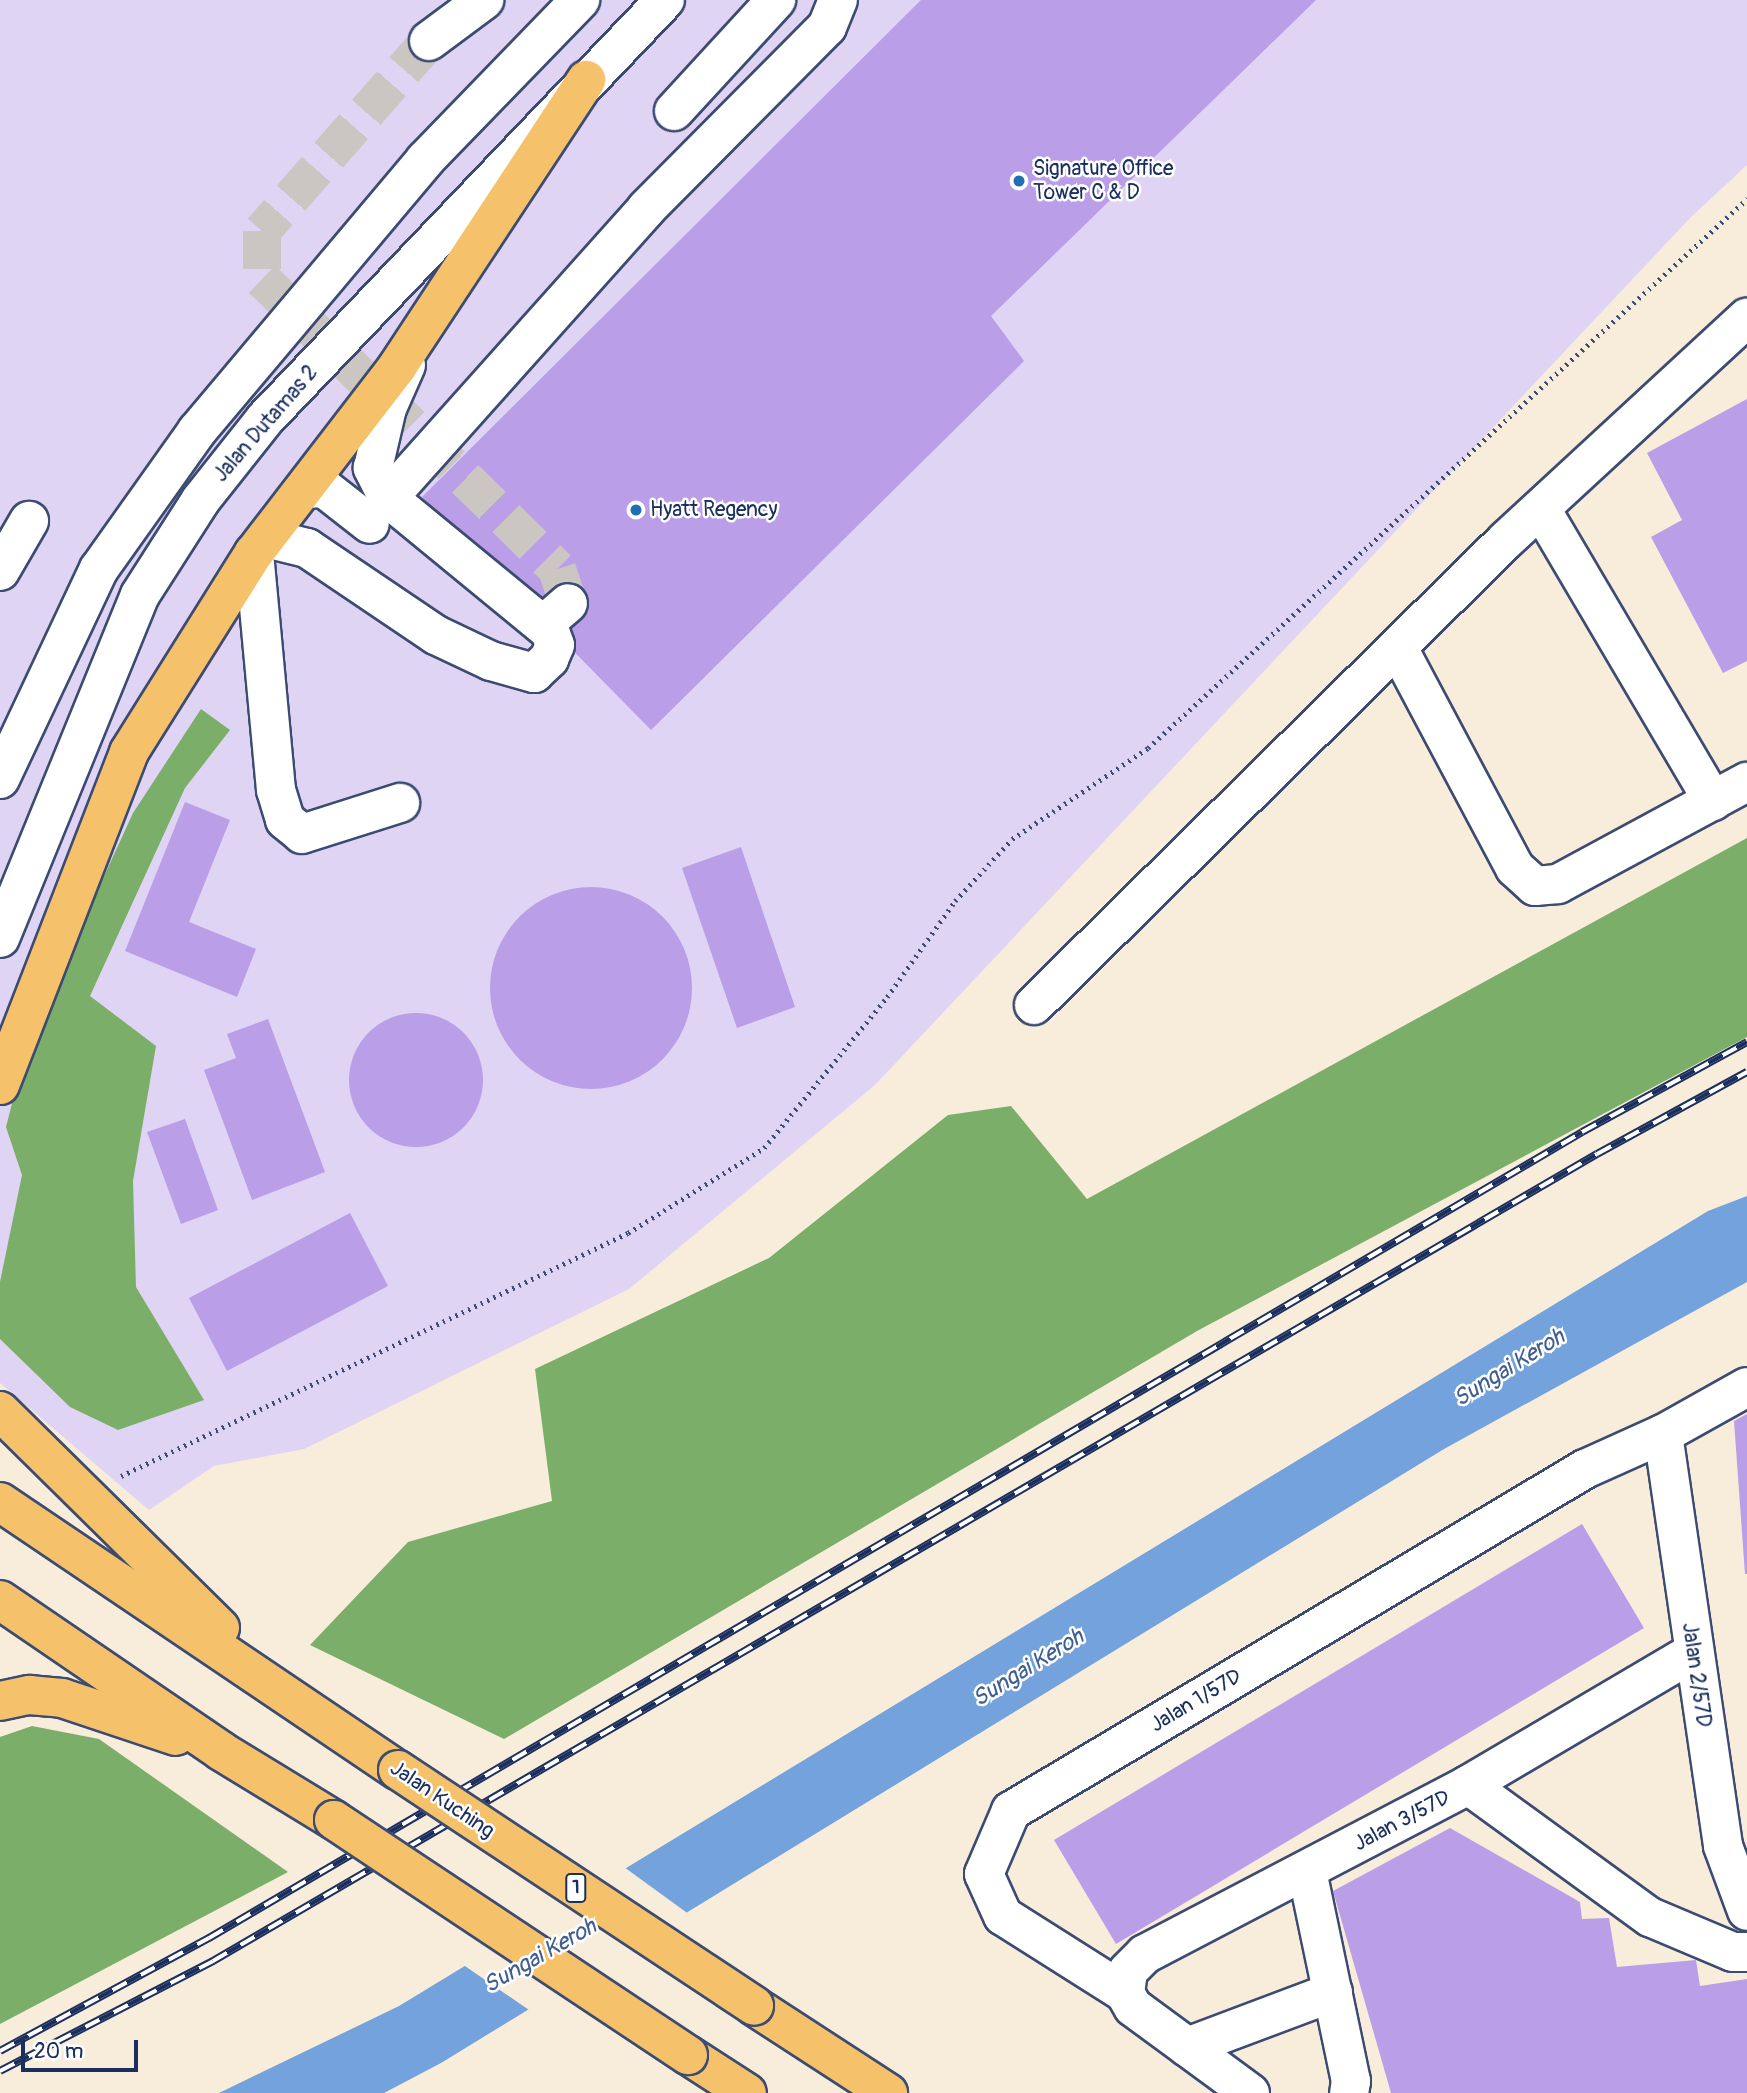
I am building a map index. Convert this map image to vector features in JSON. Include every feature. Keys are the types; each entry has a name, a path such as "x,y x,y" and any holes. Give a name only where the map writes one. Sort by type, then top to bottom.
{"highway":[{"path":"0,1085 129,752 260,546 422,330 586,80"},
{"path":"0,1411 291,1695"},
{"name":"Jalan Kuching","path":"0,1502 291,1695 398,1770 888,2093"},
{"path":"0,1600 221,1751 334,1820 747,2093"},
{"path":"0,1701 29,1695 62,1698 221,1751"}],"street":[{"path":"429,41 484,0"},
{"path":"0,779 99,569 197,431 425,160 580,0"},
{"path":"674,111 776,0"},
{"path":"379,511 630,226 827,27 838,0"},
{"name":"Jalan Dutamas 2","path":"0,938 140,595 201,501 265,419 586,80 664,3"},
{"path":"1034,1005 1541,509 1747,318"},
{"path":"379,511 373,468 387,408 422,330"},
{"path":"305,489 324,488 379,511 555,614 555,645 534,673 502,664 436,635 307,548 260,546 276,790 285,820 302,834 400,803"},
{"path":"1541,509 1713,801"},
{"path":"0,570 29,521"},
{"path":"1398,648 1514,868 1535,886 1559,884 1747,782"},
{"name":"Jalan 1/57D","path":"1250,2093 1133,2007 1125,1993 1003,1916 984,1874 1012,1811 1585,1469 1664,1434 1747,1387"},
{"name":"Jalan 2/57D","path":"1664,1434 1692,1653 1723,1846 1747,1911"},
{"name":"Jalan 3/57D","path":"1125,1993 1128,1971 1145,1954 1468,1785 1692,1653"},
{"path":"1468,1785 1650,1917 1732,1952 1747,1952"},
{"path":"1307,1871 1351,2081 1349,2093"},
{"path":"1187,2047 1333,1992"}],"path":[{"path":"86,1493 628,1233 764,1148 887,997 955,901 1012,839 1148,748 1747,200"}],"shaded area":[{"path":"0,0 1747,0 1747,165 1690,218 875,1085 629,1289 304,1449 214,1466 149,1510 0,1383"}],"green space":[{"path":"201,709 230,730 185,788 90,996 156,1046 133,1181 136,1287 204,1400 118,1430 70,1407 0,1339 0,1282 22,1175 6,1127 27,1044 133,813"},
{"path":"1747,838 1747,1037 1197,1331 504,1739 310,1645 408,1542 552,1501 535,1369 769,1258 948,1115 1011,1106 1087,1199"},
{"path":"32,1726 99,1739 288,1872 0,2024 0,1737"}],"water":[{"name":"Sungai Keroh","path":"1747,1196 1747,1282 1444,1449 441,2063 384,2093 219,2093 399,2006 1708,1211"}],"pier":[{"path":"624,1867 690,1915 532,2012 462,1964"}],"building":[{"name":"Hyatt Regency","path":"921,0 1316,0 991,316 1024,361 651,730 422,497"},
{"path":"1747,399 1747,661 1723,673 1651,537 1682,520 1647,453"},
{"path":"185,802 230,820 189,922 256,949 237,997 125,951"},
{"path":"741,847 795,1007 737,1028 682,868"},
{"path":"591,887 630,895 647,904 662,917 675,932 684,949 692,988 684,1027 675,1044 662,1059 647,1072 630,1081 591,1089 552,1081 535,1072 520,1059 507,1044 498,1027 490,988 498,949 507,932 520,917 535,904 552,895"},
{"path":"416,1013 442,1018 463,1033 478,1054 483,1080 478,1106 463,1127 442,1142 416,1147 390,1142 369,1127 354,1106 349,1080 354,1054 369,1033 390,1018"},
{"path":"268,1019 325,1172 252,1200 204,1070 236,1058 227,1034"},
{"path":"185,1119 218,1210 181,1224 147,1132"},
{"path":"350,1213 388,1286 227,1371 189,1298"},
{"path":"1747,1414 1747,1574 1745,1574 1734,1421"},
{"path":"1582,1524 1644,1628 1116,1944 1054,1840"},
{"path":"1450,1828 1580,1902 1582,1919 1609,1918 1617,1967 1696,1960 1700,1986 1747,1979 1747,2093 1391,2093 1333,1891"}],"tunnel":[{"path":"429,41 262,231 262,279 557,569 568,603"}],"railway":[{"path":"0,2051 209,1938 1582,1132 1747,1042"},
{"path":"0,2071 213,1961 1597,1154 1747,1072"}],"place":[{"name":"Signature Office Tower C & D","path":"1019,181"},
{"name":"Hyatt Regency","path":"636,510"}]}
